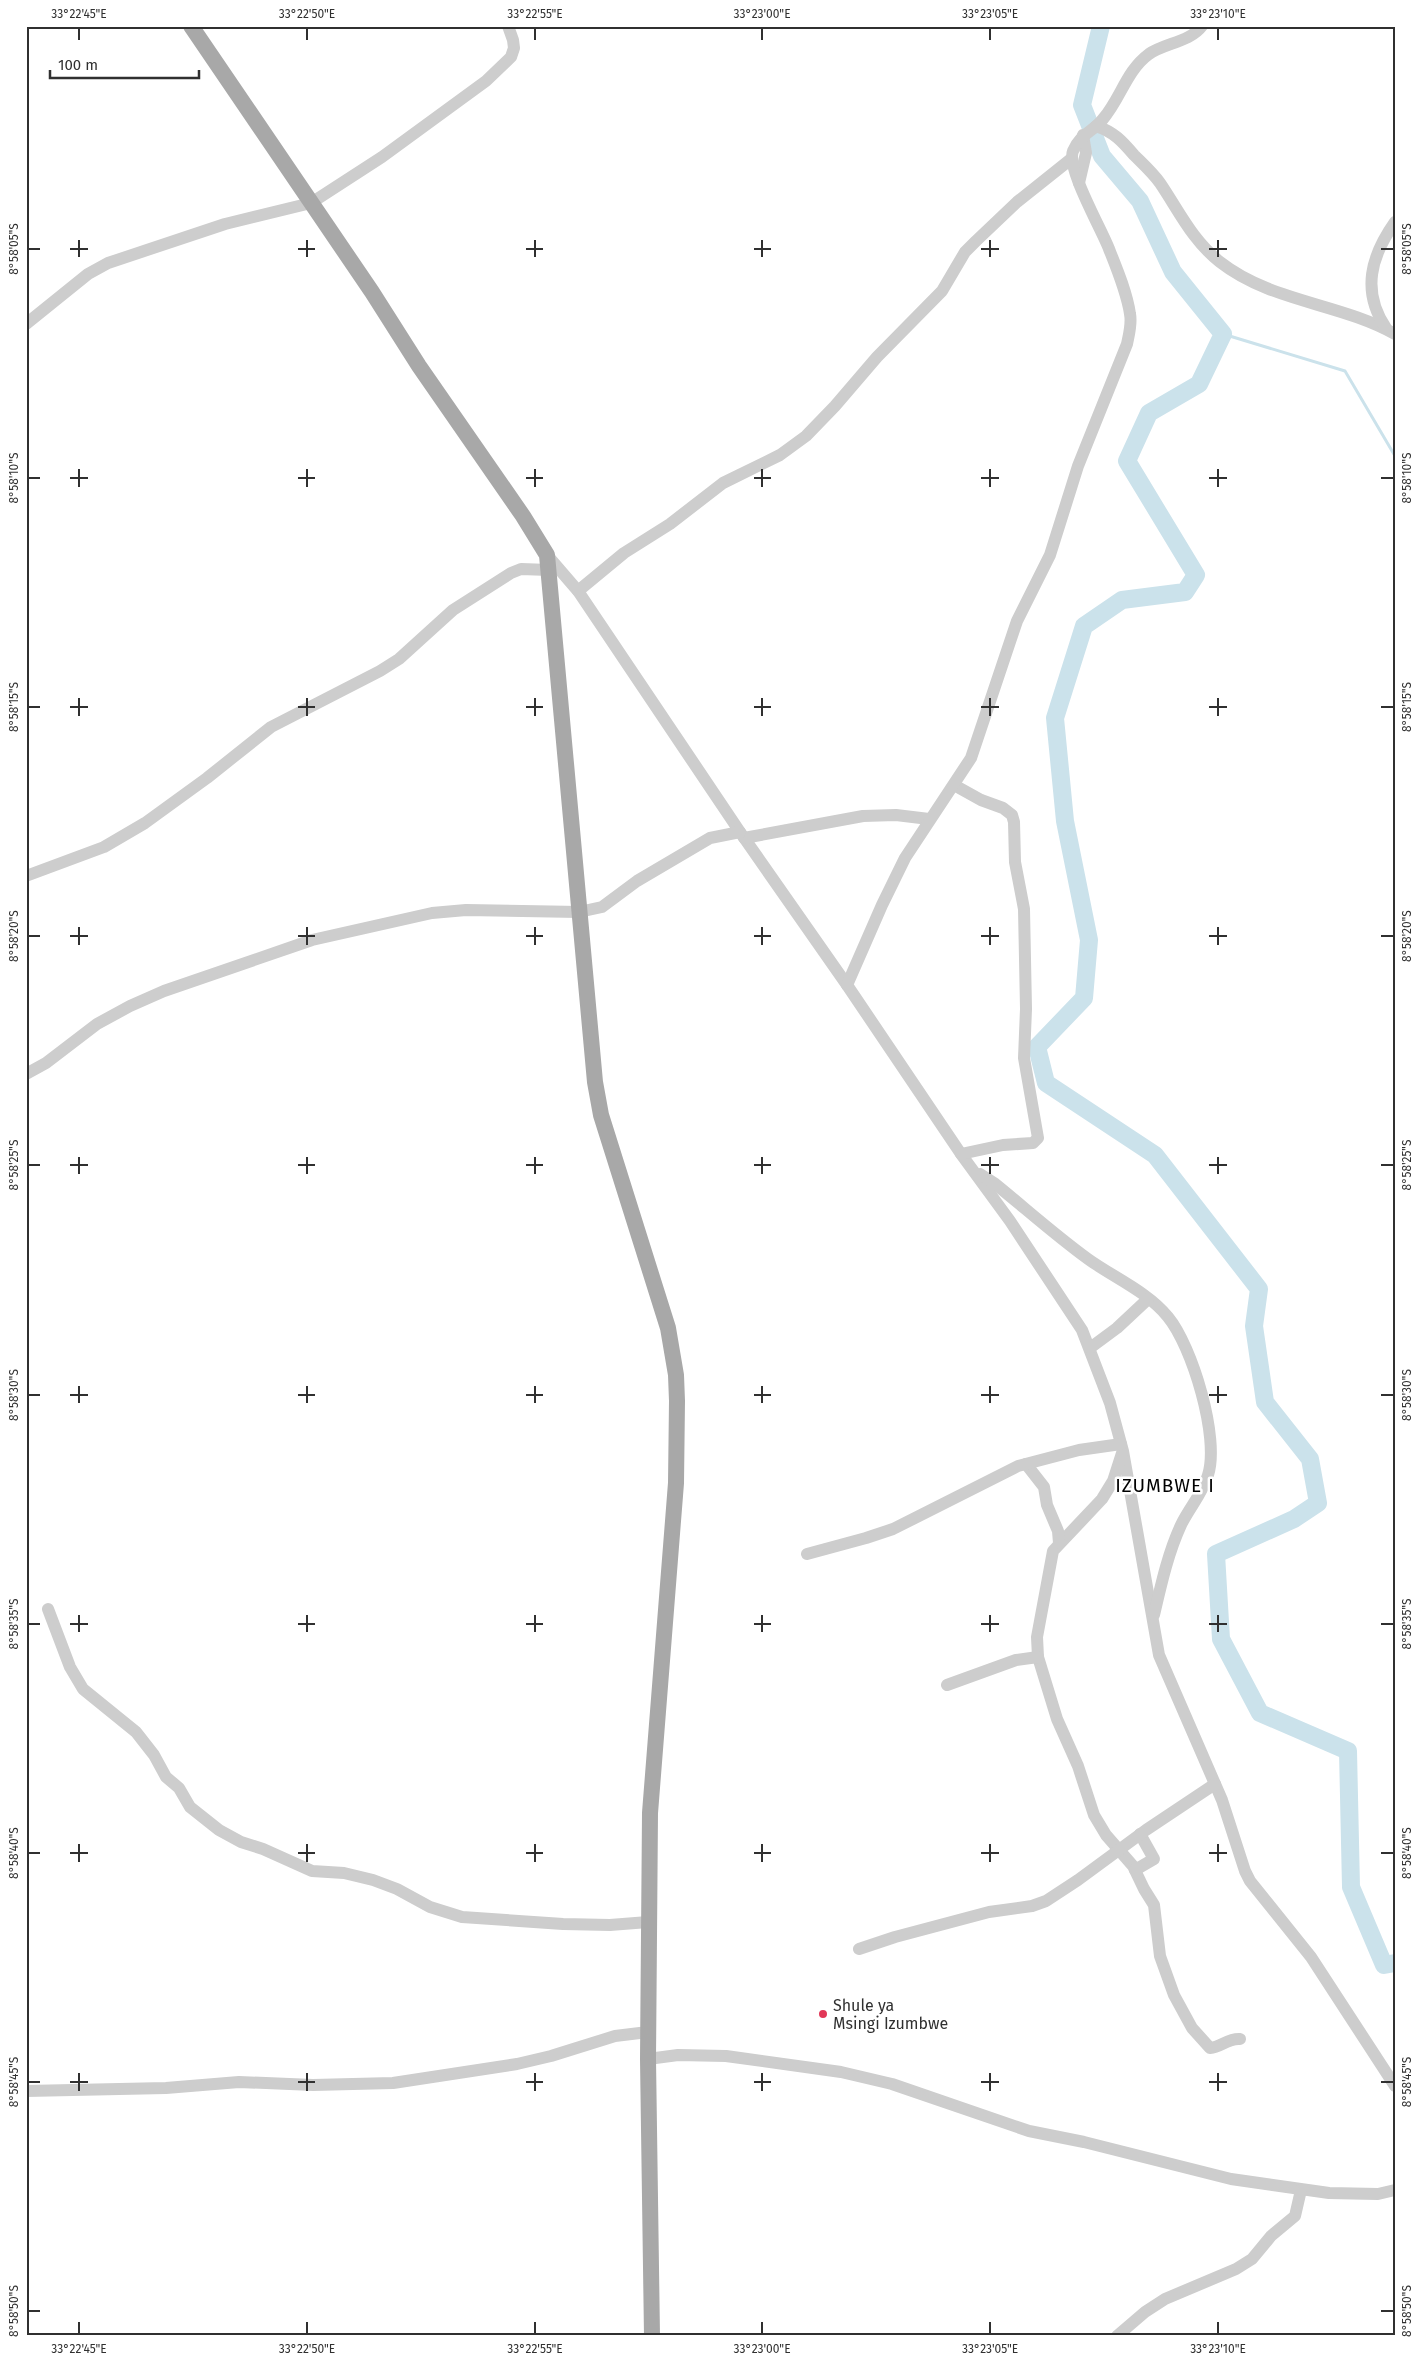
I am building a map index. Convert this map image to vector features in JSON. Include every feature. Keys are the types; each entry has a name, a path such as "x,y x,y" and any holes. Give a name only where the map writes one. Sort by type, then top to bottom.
{"main road":[{"path":"190,26 419,366 523,516 548,562 592,1064 601,1115 668,1328 676,1375 676,1483 650,1813 648,2059 652,2336"}],"street":[{"path":"26,324 76,283 108,263 225,224 311,203 382,157 486,81 511,57 514,48 508,26"},
{"path":"847,985 896,875 929,819 971,758 1017,621 1050,555 1078,466 1120,365 1129,337 1130,314 1123,288 1110,249 1079,183 1071,159 1072,152 1088,131 1113,105 1128,76 1141,61 1156,50 1194,34 1202,26"},
{"path":"1088,131 1108,130 1118,136 1158,180 1199,242 1225,265 1246,279 1276,292 1370,322 1391,332"},
{"path":"1079,183 1086,153 1088,131"},
{"path":"578,591 624,553 670,524 723,483 775,458 806,436 836,406 877,357 942,291 970,246 1017,202 1071,159"},
{"path":"1391,332 1374,308 1372,273 1386,234 1395,222"},
{"path":"26,876 99,850 145,823 272,727 380,672 399,659 453,610 511,573 548,562 578,591 742,835 1061,1296 1090,1348 1110,1403 1122,1447 1159,1655 1215,1784 1250,1881 1311,1957 1395,2086"},
{"path":"954,785 981,800 1003,808 1012,815 1014,822 1015,862 1024,909 1026,1009 1024,1058 1038,1138 1033,1143 1003,1145 961,1154"},
{"path":"26,1074 46,1063 97,1024 130,1006 164,991 312,940 432,913 466,910 579,912 602,907 637,881 710,838 742,835 863,816 896,815 929,819"},
{"path":"975,1172 994,1183 1085,1257 1148,1299 1168,1318 1190,1359 1204,1407 1211,1446 1209,1474 1177,1533 1152,1623"},
{"path":"1090,1348 1117,1328 1148,1299"},
{"path":"807,1554 893,1529 1010,1470 1026,1464 1072,1452 1122,1447"},
{"path":"1122,1447 1113,1481 1102,1499 1088,1517 1059,1543 1050,1561 1037,1637 1038,1657 1058,1719 1078,1766 1090,1807 1106,1836 1135,1870 1141,1884 1156,1908 1157,1935 1164,1968 1174,1994 1192,2028 1210,2048 1217,2048 1233,2038 1240,2039"},
{"path":"1026,1464 1044,1487 1047,1505 1058,1531 1059,1543"},
{"path":"48,1609 70,1667 83,1689 104,1708 131,1727 154,1755 166,1777 179,1788 190,1807 219,1830 241,1842 263,1849 312,1871 344,1873 373,1880 397,1889 430,1907 462,1917 563,1924 648,1922"},
{"path":"947,1685 1016,1660 1038,1657"},
{"path":"859,1949 895,1937 989,1912 1032,1906 1046,1901 1140,1834 1215,1784"},
{"path":"1135,1870 1154,1859 1140,1834"},
{"path":"26,2091 166,2088 239,2082 313,2085 393,2083 509,2066 551,2056 615,2036 648,2032"},
{"path":"648,2059 678,2055 726,2056 867,2077 1029,2131 1094,2144 1231,2179 1329,2193 1367,2194 1395,2190"},
{"path":"1117,2336 1145,2312 1165,2299 1236,2269 1252,2258 1270,2236 1296,2216 1301,2190"}],"waterway":[{"path":"1101,26 1082,105 1102,156 1140,201 1173,272 1223,334 1199,384 1149,413 1127,461 1196,575 1185,592 1122,600 1084,626 1055,718 1065,821 1089,940 1084,998 1037,1047 1046,1083 1155,1155 1259,1289 1254,1326 1265,1402 1310,1459 1318,1503 1294,1519 1216,1554 1221,1639 1260,1713 1348,1751 1351,1887 1384,1965 1395,1963"},
{"path":"1223,334 1345,371 1395,456"}],"place":[{"name":"Shule ya Msingi Izumbwe","path":"823,2014"}],"district":[{"name":"IZUMBWE I","path":"1165,1485"}]}
